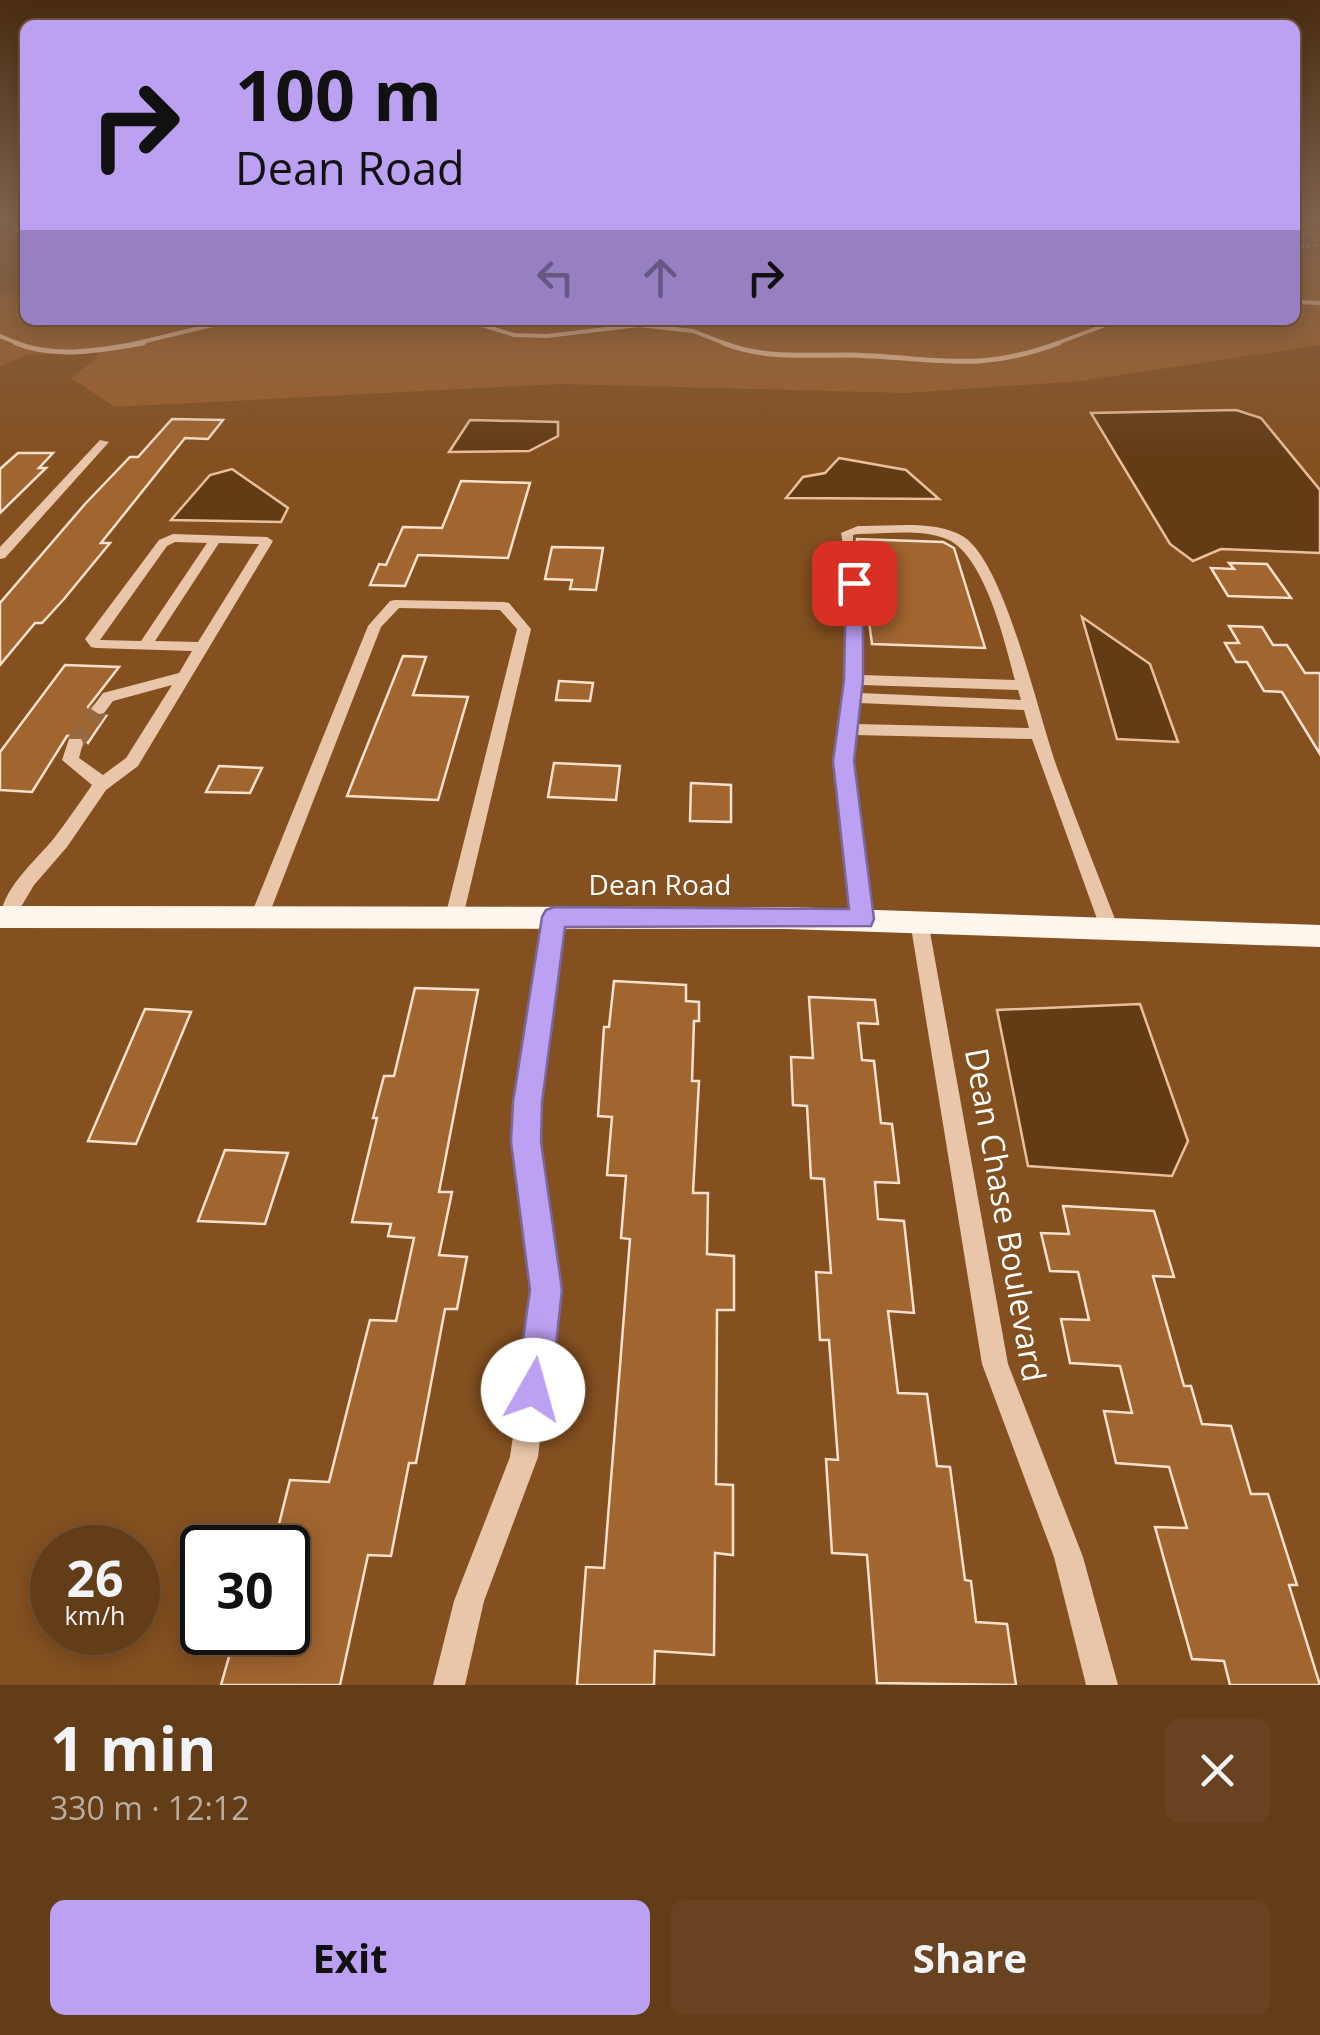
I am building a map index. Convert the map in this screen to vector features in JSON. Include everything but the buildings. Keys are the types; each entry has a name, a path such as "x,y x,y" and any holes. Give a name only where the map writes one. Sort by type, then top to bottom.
{"main road":[{"name":"Dean Road","path":"3,918 862,919 1320,936"}],"street":[{"path":"0,555 104,442"},
{"path":"849,550 847,532 940,533 964,542 977,560 1015,654 1038,734 1109,927"},
{"path":"3,918 103,784 132,762 202,648 267,541 173,538 164,543 92,639 96,644 202,648"},
{"path":"145,646 216,539"},
{"path":"852,569 852,689 844,761 862,919"},
{"path":"260,917 375,626 395,604 504,606 524,629 454,917"},
{"path":"98,709 108,697 183,678"},
{"path":"852,689 1024,685"},
{"path":"852,689 1030,705"},
{"path":"847,730 1038,734"},
{"path":"75,743 70,760 103,784"},
{"path":"449,1685 469,1602 524,1457 546,1290 526,1142 528,1102 554,917"},
{"name":"Dean Chase Boulevard","path":"919,921 995,1364 1010,1416 1053,1512 1086,1607 1102,1685"}],"shaded area":[{"path":"0,301 20,301 20,325 1300,325 1300,301 1320,301 1320,345 1081,381 906,393 559,384 115,407 71,378 98,353 26,355 0,367"},
{"path":"1236,410 1261,418 1320,490 1320,553 1221,549 1193,561 1170,544 1091,413"},
{"path":"470,420 558,422 558,436 529,451 449,452"},
{"path":"839,458 906,470 939,499 786,498 803,477 825,473"},
{"path":"232,469 288,508 281,522 171,520 210,475"},
{"path":"1082,617 1150,664 1178,742 1117,739"},
{"path":"1140,1004 1188,1141 1172,1176 1028,1166 997,1010"}],"waterway":[{"path":"1300,302 1320,303"},
{"path":"129,345 212,325"},
{"path":"481,325 514,335 547,336 639,325"},
{"path":"639,325 693,331 729,345"},
{"path":"1052,345 1106,325"},
{"path":"0,336 22,345"},
{"path":"16,343 22,345"},
{"path":"22,345 63,352 143,343"},
{"path":"723,343 729,345"},
{"path":"729,345 768,354 976,361 1001,359 1059,343"}],"tunnel":[{"path":"849,551 852,569"},
{"path":"75,743 99,709"}],"route":[{"path":"533,1390 546,1290 526,1142 554,917 862,919 844,761 854,680 854,583"}]}
